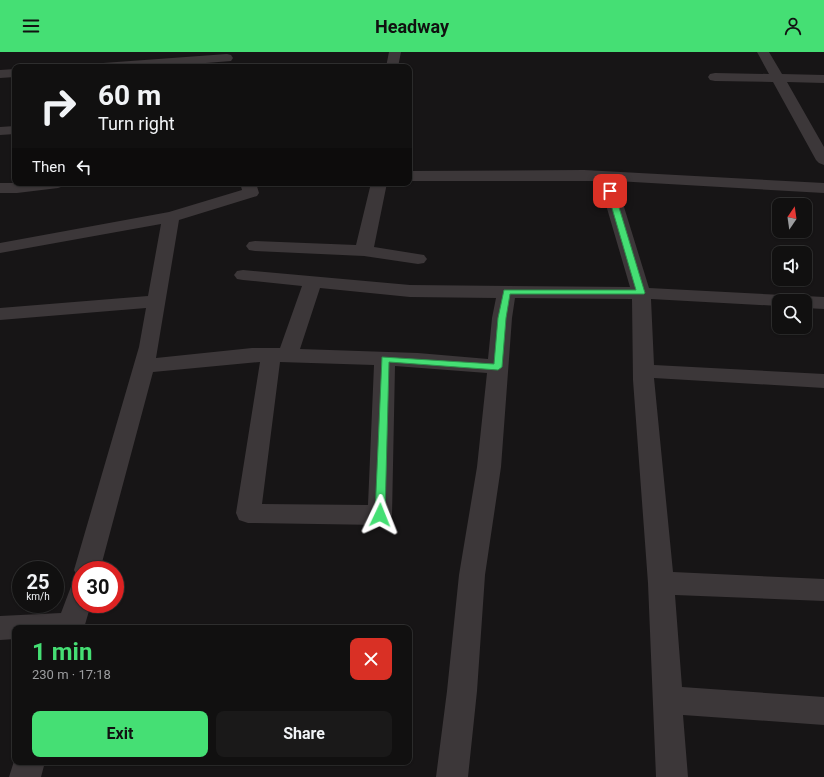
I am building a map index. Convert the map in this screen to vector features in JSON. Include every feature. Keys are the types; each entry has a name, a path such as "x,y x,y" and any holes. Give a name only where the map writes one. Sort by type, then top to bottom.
{"street":[{"path":"393,64 395,52"},
{"path":"763,52 824,160"},
{"path":"140,64 226,57"},
{"path":"0,74 12,73"},
{"path":"715,77 824,79"},
{"path":"0,131 12,130"},
{"path":"412,176 606,176 824,188"},
{"path":"606,176 641,293 645,371 644,380 661,583 672,777"},
{"path":"0,188 33,186"},
{"path":"0,248 171,217 251,194 249,186"},
{"path":"364,252 378,186"},
{"path":"89,561 149,347 171,217"},
{"path":"256,246 364,252 418,259"},
{"path":"243,275 410,291 641,293 772,300"},
{"path":"312,282 279,355 248,512 380,515 385,359"},
{"path":"452,777 462,691 472,575 489,467 502,318 507,292"},
{"path":"0,314 157,301"},
{"path":"812,302 824,303"},
{"path":"143,366 252,355 279,355 385,359 498,367"},
{"path":"645,371 824,381"},
{"path":"661,583 824,590"},
{"path":"71,625 75,613"},
{"path":"0,628 12,628"},
{"path":"667,700 824,711"},
{"path":"24,777 28,765"}],"route":[{"path":"380,515 385,359 418,360 498,367 502,318 507,292 641,293 610,191"}]}
